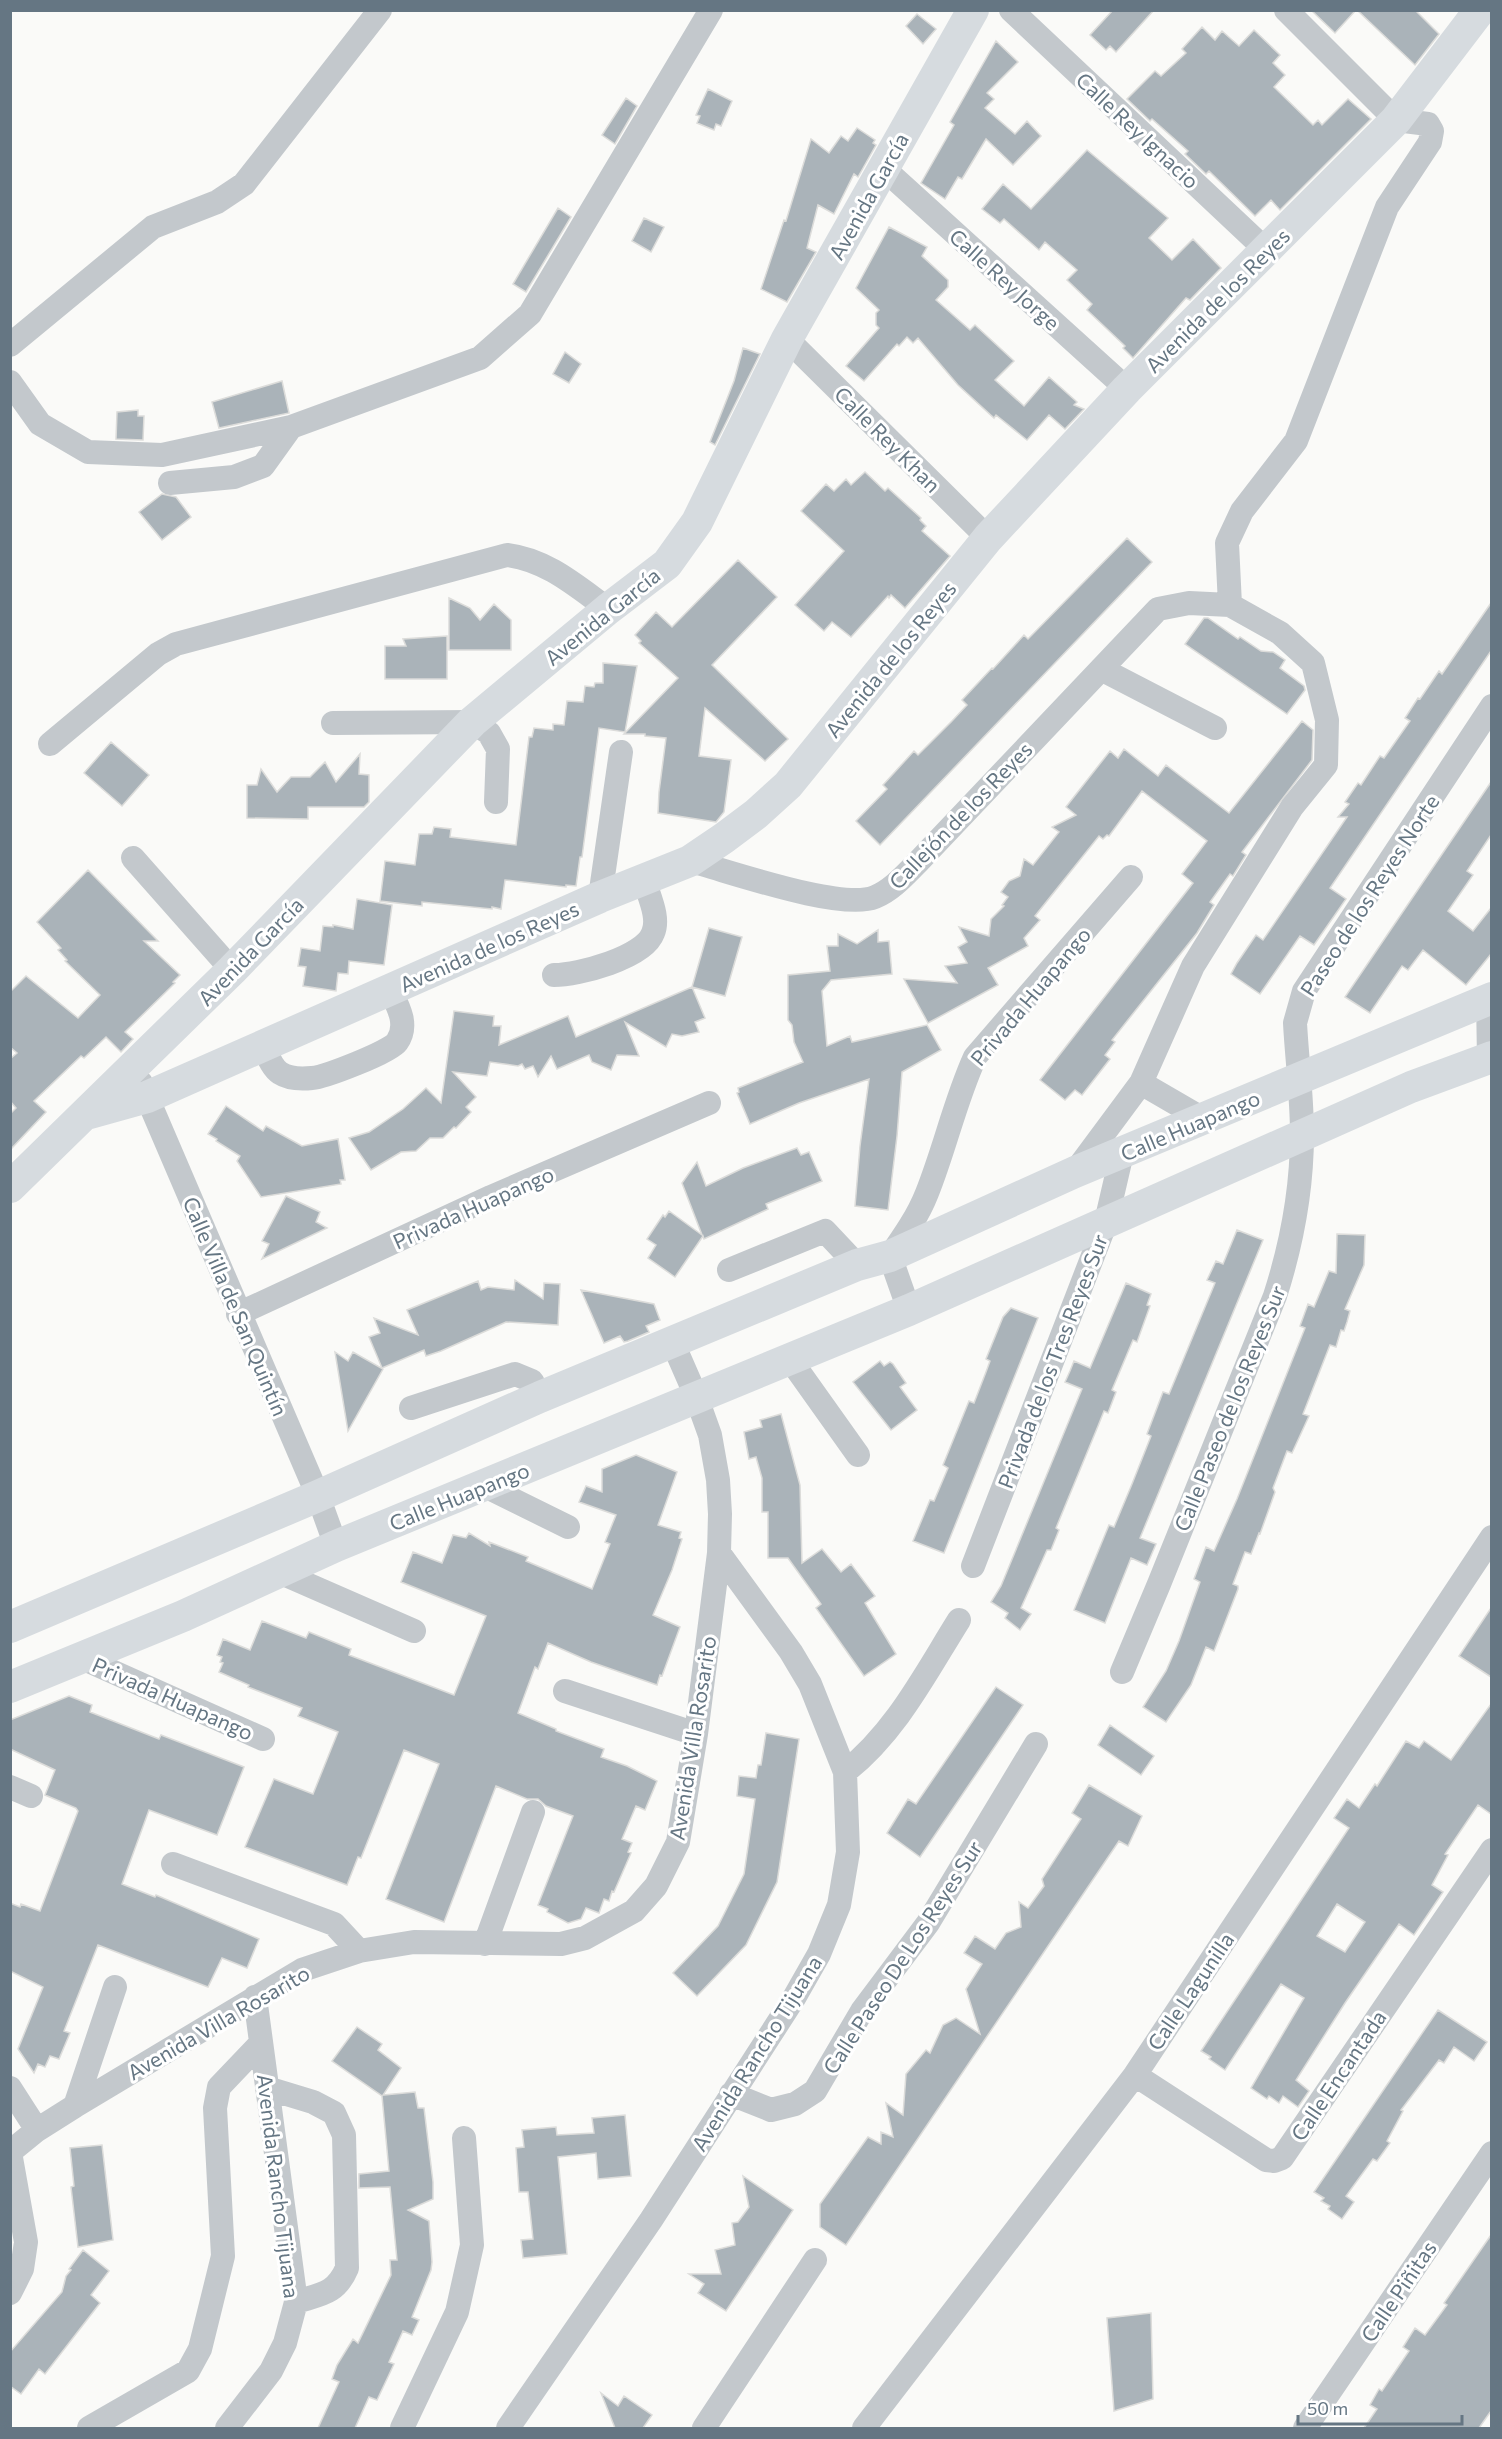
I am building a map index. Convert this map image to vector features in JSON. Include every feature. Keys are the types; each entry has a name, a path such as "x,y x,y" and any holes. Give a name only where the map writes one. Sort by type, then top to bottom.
{"main road":[{"name":"Avenida García","path":"10,1187 232,970 472,722 608,609 667,564 684,544 787,339 973,10"},
{"name":"Avenida de los Reyes","path":"147,1097 600,897 690,861 756,814 788,785 988,538 1127,389 1396,120 1480,10"},
{"name":"Calle Huapango","path":"10,1627 318,1496 540,1397 857,1265 890,1256 1075,1172 1490,998"},
{"name":"Calle Huapango","path":"10,1687 183,1616 336,1546 909,1310 1412,1087 1490,1058"},
{"name":"Avenida García","path":"86,1114 147,1097"}],"street":[{"path":"10,345 153,227 217,202 244,184 380,10"},
{"path":"10,382 40,424 88,452 162,455 291,427 480,358 530,314 711,10"},
{"name":"Calle Rey Ignacio","path":"1011,10 1266,250"},
{"path":"1075,1172 1141,1083 1193,966 1292,807 1326,765 1327,720 1313,663 1280,633 1230,605 1227,543 1242,511 1296,441 1387,207 1430,142 1432,131 1428,124 1396,120 1286,10"},
{"name":"Calle Rey Jorge","path":"883,168 1127,389"},
{"name":"Calle Rey Khan","path":"787,339 988,538"},
{"path":"170,483 234,477 263,466 291,427"},
{"path":"50,744 158,654 176,644 507,555 526,557 546,566 608,609"},
{"name":"Callejón de los Reyes","path":"690,861 822,898 849,901 874,898 895,885 910,870 1158,609 1189,603 1230,605"},
{"path":"1101,669 1215,728"},
{"name":"Paseo de los Reyes Norte","path":"1302,1135 1295,1023 1304,992 1491,706"},
{"path":"333,723 472,722 489,733 498,749 496,802"},
{"path":"600,897 621,752"},
{"path":"133,858 232,970"},
{"name":"Privada Huapango","path":"890,1256 912,1224 927,1192 964,1081 975,1057 1131,877"},
{"path":"554,975 572,975 602,968 643,946 653,934 655,916 644,879"},
{"path":"263,1046 280,1073 296,1079 315,1078 388,1051 398,1042 402,1027 402,1013 390,990"},
{"path":"1490,998 1490,1058"},
{"name":"Calle Villa de San Quintín","path":"134,1067 318,1496 336,1546"},
{"path":"1141,1083 1203,1119"},
{"name":"Privada Huapango","path":"238,1314 491,1197 709,1104"},
{"name":"Calle Paseo de los Reyes Sur","path":"1122,1672 1275,1296 1295,1224 1302,1135"},
{"name":"Privada de los Tres Reyes Sur","path":"973,1566 1106,1222 1122,1153"},
{"path":"729,1270 825,1231 857,1265"},
{"path":"890,1256 909,1310"},
{"name":"Avenida Villa Rosarito","path":"10,2152 37,2130 75,2106 302,1970 359,1951 414,1942 561,1944 585,1938 634,1911 656,1886 678,1842 696,1734 719,1553 718,1480 710,1435 672,1341"},
{"path":"789,1358 858,1455"},
{"path":"411,1408 515,1374 532,1381 540,1397"},
{"path":"485,1486 568,1527"},
{"name":"Calle Lagunilla","path":"864,2428 1134,2075 1491,1537"},
{"name":"Avenida Rancho Tijuana","path":"508,2428 651,2220 794,1998 819,1954 839,1905 848,1852 845,1772 810,1684 791,1652 719,1553"},
{"path":"279,1572 414,1631"},
{"path":"845,1772 866,1756 892,1726 959,1620"},
{"name":"Privada Huapango","path":"82,1658 263,1738"},
{"path":"565,1691 696,1734"},
{"name":"Calle Paseo De Los Reyes Sur","path":"731,2094 771,2110 795,2104 815,2091 862,2011 928,1923 1036,1744"},
{"path":"485,1944 533,1812"},
{"name":"Calle Encantada","path":"1134,2075 1266,2160 1274,2161 1282,2158 1491,1850"},
{"path":"173,1864 334,1924 359,1951"},
{"path":"75,2106 115,1987"},
{"name":"Avenida Rancho Tijuana","path":"227,2428 271,2371 285,2343 296,2302 255,1997"},
{"path":"89,2428 188,2371 200,2349 223,2256 215,2108 219,2087 261,2043"},
{"path":"10,2088 37,2130"},
{"path":"267,2088 313,2102 334,2113 344,2135 347,2268 341,2282 329,2291 296,2302"},
{"path":"402,2428 457,2312 472,2245 464,2138"},
{"path":"10,2152 27,2242 22,2269 10,2293"},
{"name":"Calle Piñitas","path":"1305,2428 1491,2153"},
{"path":"704,2428 815,2260"}],"building":[{"path":"1113,10 1154,10 1116,52 1110,46 1106,50 1090,35"},
{"path":"1311,10 1356,10 1335,33"},
{"path":"1357,10 1415,10 1439,34 1415,65"},
{"path":"917,14 936,29 923,44 906,26"},
{"path":"1202,27 1215,40 1222,31 1239,46 1254,30 1280,55 1273,63 1285,75 1274,87 1313,125 1318,120 1322,125 1348,99 1371,119 1280,210 1271,200 1255,216 1209,171 1206,174 1185,154 1188,151 1152,119 1150,121 1127,99 1155,71 1161,76 1186,53 1182,49"},
{"path":"996,41 1018,62 987,93 994,99 985,108 1015,134 1027,121 1041,136 1013,165 986,139 962,179 958,177 945,199 921,183 954,125 950,122"},
{"path":"708,89 732,101 721,126 716,124 714,130 697,123 700,116 696,115"},
{"path":"626,98 637,106 615,144 602,135"},
{"path":"857,128 875,140 873,143 876,145 858,177 854,174 834,214 818,205 807,248 816,252 787,302 761,289 784,220 786,221 811,139 829,153 841,136 848,141"},
{"path":"1087,150 1168,218 1149,238 1172,260 1193,239 1221,268 1190,300 1186,298 1133,358 1123,348 1125,346 1087,310 1092,304 1067,280 1077,270 1045,242 1039,250 1004,219 1000,223 982,209 1003,184 1031,209"},
{"path":"558,208 571,217 526,292 513,284"},
{"path":"644,218 664,227 651,252 632,241"},
{"path":"889,227 927,247 922,256 948,280 948,287 936,300 970,330 975,325 1014,361 995,380 1024,406 1049,377 1077,402 1074,405 1084,409 1065,429 1049,415 1027,440 996,415 994,418 958,385 918,338 913,343 907,337 899,346 897,344 864,381 846,366 879,328 876,325 876,313 879,310 856,288"},
{"path":"743,348 760,354 715,445 710,442 734,381"},
{"path":"565,352 581,364 569,383 553,374"},
{"path":"282,381 289,413 219,428 212,402"},
{"path":"138,410 138,416 144,416 143,440 116,439 117,412"},
{"path":"865,472 885,491 888,488 921,518 920,520 926,526 922,531 950,556 905,608 891,595 889,598 888,596 851,637 832,622 824,631 795,605 844,551 801,511 826,484 834,491 846,479 851,485"},
{"path":"162,494 176,497 191,517 162,540 139,512"},
{"path":"1127,538 1152,562 880,845 856,821 887,789 883,785 914,751 918,755 952,721 967,705 962,700 1024,635 1028,639"},
{"path":"738,560 777,597 712,665 788,739 765,761 705,708 699,756 731,760 724,812 716,822 658,813 666,738 645,736 645,734 624,734 678,678 639,643 641,641 635,635 656,612 672,627"},
{"path":"449,598 470,608 480,620 494,604 511,620 511,650 449,650"},
{"path":"1491,603 1491,651 1330,888 1346,899 1314,945 1300,936 1260,994 1231,974 1237,963 1256,935 1263,940 1347,817 1338,817 1349,804 1345,802 1358,783 1361,785 1380,756 1384,758 1410,721 1405,718 1418,698 1420,699 1439,671 1442,674"},
{"path":"1204,618 1208,618 1238,639 1240,637 1261,651 1273,652 1285,660 1280,668 1304,686 1305,690 1287,714 1185,644"},
{"path":"447,636 447,679 385,679 385,646 406,646 403,639"},
{"path":"603,663 637,666 625,732 599,728 576,886 566,885 566,887 505,880 501,909 422,902 422,906 380,901 385,861 415,865 419,834 432,834 434,827 451,829 450,837 516,845 529,737 532,737 534,728 553,730 553,724 564,725 567,701 583,702 585,686 594,687 595,683 603,683"},
{"path":"1302,721 1313,730 1312,760 1242,852 1246,855 1233,876 1230,874 1210,902 1214,905 1197,933 1112,1040 1115,1042 1105,1055 1110,1059 1082,1095 1075,1090 1065,1100 1040,1080 1193,883 1182,874 1207,841 1142,791 1109,836 1103,839 1099,836 1035,916 1040,920 1024,938 1028,946 988,968 998,985 928,1023 904,979 957,983 945,966 967,963 958,947 967,942 959,927 989,936 991,919 1004,906 1002,905 1008,897 1001,892 1009,881 1020,876 1024,859 1033,865 1059,832 1052,827 1076,815 1066,807 1110,751 1118,758 1124,749 1158,776 1166,765 1229,813"},
{"path":"111,742 149,775 122,806 84,773"},
{"path":"360,754 359,774 369,775 369,802 364,807 308,807 308,819 247,818 247,785 257,785 261,769 277,792 291,777 310,777 325,762 336,782"},
{"path":"1491,782 1491,835 1467,871 1473,875 1448,911 1473,931 1491,908 1491,954 1466,985 1423,950 1408,970 1402,966 1370,1013 1345,997"},
{"path":"88,870 158,941 144,941 180,975 173,982 175,983 125,1032 133,1039 121,1052 106,1037 84,1058 81,1056 34,1101 46,1112 10,1150 10,1114 16,1108 10,1101 10,1059 17,1053 10,1047 10,992 26,976 78,1018 100,995 65,961 67,960 58,950 61,948 37,922"},
{"path":"357,899 392,905 384,965 349,961 348,974 338,973 336,991 303,986 306,967 298,966 301,948 320,951 323,926 333,927 333,925 353,929"},
{"path":"709,928 742,937 725,996 692,987"},
{"path":"878,930 878,942 889,941 892,974 831,980 822,991 827,1046 850,1036 852,1042 927,1025 941,1050 902,1072 888,1210 855,1206 869,1079 799,1103 750,1124 737,1093 738,1088 803,1062 794,1042 792,1025 788,1020 788,975 830,971 827,946 838,946 838,934 857,944"},
{"path":"692,987 705,1018 695,1022 699,1032 682,1036 672,1034 666,1047 625,1022 639,1056 617,1055 611,1070 592,1062 589,1055 557,1069 551,1056 538,1077 533,1066 525,1069 522,1064 518,1066 490,1062 487,1076 453,1072 476,1097 466,1107 471,1112 443,1138 430,1138 416,1151 401,1152 371,1170 349,1138 369,1132 403,1109 426,1088 441,1103 454,1011 494,1016 493,1026 501,1026 499,1045 568,1016 576,1037"},
{"path":"226,1106 263,1131 266,1126 302,1146 338,1139 345,1180 340,1180 341,1184 261,1197 237,1161 240,1156 208,1134"},
{"path":"797,1148 801,1155 809,1152 822,1181 766,1204 768,1209 704,1239 703,1236 675,1277 648,1258 656,1245 647,1239 663,1215 665,1217 669,1211 702,1235 682,1183 697,1162 706,1186 743,1168"},
{"path":"286,1196 320,1212 316,1222 327,1228 262,1259 269,1244 262,1241"},
{"path":"1237,1230 1263,1240 1140,1538 1156,1544 1147,1565 1131,1558 1105,1623 1074,1610 1109,1525 1114,1527 1132,1484 1151,1436 1147,1434 1163,1392 1169,1394 1215,1283 1207,1280 1216,1261 1223,1264"},
{"path":"1337,1234 1365,1235 1364,1265 1345,1309 1350,1311 1344,1331 1341,1330 1336,1347 1330,1345 1303,1414 1309,1416 1292,1453 1287,1451 1273,1488 1275,1492 1251,1554 1245,1552 1233,1584 1238,1586 1238,1589 1214,1651 1206,1647 1191,1685 1166,1722 1143,1707 1166,1671 1179,1641 1200,1582 1194,1579 1206,1547 1214,1551 1237,1499 1305,1328 1300,1326 1308,1304 1314,1307 1329,1271 1336,1273"},
{"path":"515,1280 543,1299 544,1283 560,1284 558,1325 506,1322 441,1351 426,1356 424,1350 382,1368 369,1337 380,1333 374,1318 418,1335 407,1310 478,1281 481,1290 488,1287 514,1290"},
{"path":"1126,1283 1151,1294 1147,1305 1150,1306 1137,1342 1133,1340 1112,1390 1116,1392 1108,1413 1104,1411 1056,1528 1059,1530 1051,1550 1047,1550 1021,1608 1031,1614 1020,1630 1005,1618 1008,1613 991,1602 1001,1586 1082,1389 1065,1382 1074,1361 1090,1368"},
{"path":"581,1290 654,1304 660,1320 646,1326 649,1332 628,1341 624,1342 620,1336 604,1343"},
{"path":"1011,1308 1038,1318 944,1553 913,1541 930,1500 934,1501 948,1468 943,1465 969,1401 974,1403 990,1361 986,1359 1003,1317"},
{"path":"335,1352 348,1361 353,1352 383,1369 348,1431"},
{"path":"880,1361 884,1366 890,1362 893,1364 906,1383 900,1387 917,1410 891,1430 853,1382"},
{"path":"781,1414 800,1485 802,1563 822,1549 841,1572 851,1564 875,1596 865,1603 896,1654 864,1676 816,1608 821,1604 788,1558 768,1558 768,1512 762,1512 762,1478 756,1457 749,1459 744,1432 762,1427 760,1420"},
{"path":"636,1455 677,1472 658,1525 681,1532 679,1538 682,1539 653,1615 680,1627 662,1676 660,1675 657,1685 591,1662 548,1643 538,1669 535,1667 518,1713 556,1729 556,1731 604,1749 601,1757 627,1766 657,1781 645,1810 636,1806 622,1839 632,1843 628,1852 631,1853 614,1892 612,1891 609,1901 604,1899 599,1913 586,1908 581,1919 568,1923 538,1905 573,1816 546,1806 538,1799 527,1799 496,1786 444,1922 386,1899 439,1764 404,1750 361,1858 358,1857 347,1885 245,1847 274,1779 313,1794 338,1732 298,1716 302,1708 248,1687 249,1685 219,1672 223,1663 220,1662 222,1657 217,1655 223,1639 250,1650 262,1621 306,1638 309,1632 351,1649 349,1655 454,1695 486,1616 401,1582 413,1552 442,1563 453,1535 466,1538 469,1533 490,1546 489,1542 528,1557 526,1561 592,1589 610,1544 605,1542 616,1515 579,1502 586,1486 602,1492 602,1469"},
{"path":"1491,1608 1491,1677 1459,1656"},
{"path":"996,1687 1023,1705 920,1857 887,1833 908,1799 916,1804"},
{"path":"69,1696 92,1705 90,1712 159,1739 161,1735 244,1767 217,1835 149,1810 122,1884 155,1897 156,1895 259,1939 247,1968 222,1958 208,1987 98,1945 64,2031 70,2033 59,2059 50,2056 45,2067 38,2064 34,2073 18,2049 43,1987 10,1971 10,1903 20,1907 21,1904 40,1911 78,1811 76,1808 45,1795 55,1770 10,1749 10,1720"},
{"path":"1491,1704 1491,1814 1478,1805 1445,1854 1448,1855 1432,1885 1443,1892 1414,1935 1399,1924 1345,2003 1296,2080 1309,2091 1298,2107 1283,2096 1279,2103 1269,2096 1267,2099 1251,2088 1304,1998 1281,1984 1225,2070 1201,2051 1349,1828 1334,1818 1347,1799 1359,1808 1375,1784 1377,1786 1406,1741 1419,1748 1424,1741 1451,1760","holes":["1337,1904 1365,1922 1345,1952 1317,1936"]},
{"path":"1110,1725 1154,1756 1141,1775 1098,1745"},
{"path":"766,1733 799,1739 777,1882 746,1945 697,1996 673,1973 718,1926 744,1874 755,1799 737,1796 739,1776 756,1778 758,1765 761,1765"},
{"path":"1089,1785 1142,1816 1128,1846 1119,1841 846,2245 820,2227 820,2204 868,2137 881,2144 881,2132 893,2137 886,2103 903,2115 906,2074 926,2050 930,2053 943,2025 956,2018 980,2034 966,1989 982,1964 964,1953 975,1936 995,1949 1006,1933 1021,1927 1019,1902 1028,1908 1044,1886 1042,1879 1081,1819 1072,1813"},
{"path":"1438,2010 1487,2042 1474,2061 1454,2047 1444,2063 1439,2060 1401,2110 1403,2111 1387,2141 1390,2143 1377,2161 1373,2159 1346,2196 1354,2202 1342,2219 1328,2209 1330,2206 1321,2201 1324,2198 1314,2192"},
{"path":"357,2027 382,2044 378,2050 401,2068 383,2095 415,2092 418,2108 424,2108 433,2199 408,2210 429,2221 432,2262 412,2317 419,2320 412,2335 403,2331 389,2362 394,2364 377,2400 369,2397 355,2428 318,2428 339,2382 332,2379 337,2365 353,2339 358,2343 391,2275 390,2260 397,2260 390,2187 359,2188 359,2174 389,2171 382,2096 332,2061"},
{"path":"625,2115 631,2176 598,2179 596,2153 558,2157 567,2254 523,2258 521,2240 533,2239 528,2192 519,2192 516,2148 524,2147 522,2130 556,2127 557,2135 594,2133 592,2118"},
{"path":"102,2145 113,2240 78,2247 71,2187 74,2186 70,2148"},
{"path":"743,2176 793,2210 726,2311 698,2293 704,2284 689,2274 721,2274 715,2250 735,2245 732,2223 738,2222 749,2207"},
{"path":"1491,2235 1491,2411 1479,2428 1364,2428 1377,2409 1370,2405 1379,2389 1382,2391 1409,2351 1403,2347 1415,2328 1425,2335 1447,2305 1444,2303"},
{"path":"83,2250 109,2271 91,2295 100,2303 45,2374 39,2369 21,2394 10,2386 10,2352 62,2292 66,2276 71,2270 69,2269"},
{"path":"1151,2313 1153,2399 1114,2411 1107,2318"},
{"path":"601,2393 618,2406 624,2396 652,2415 643,2428 615,2428"}]}
